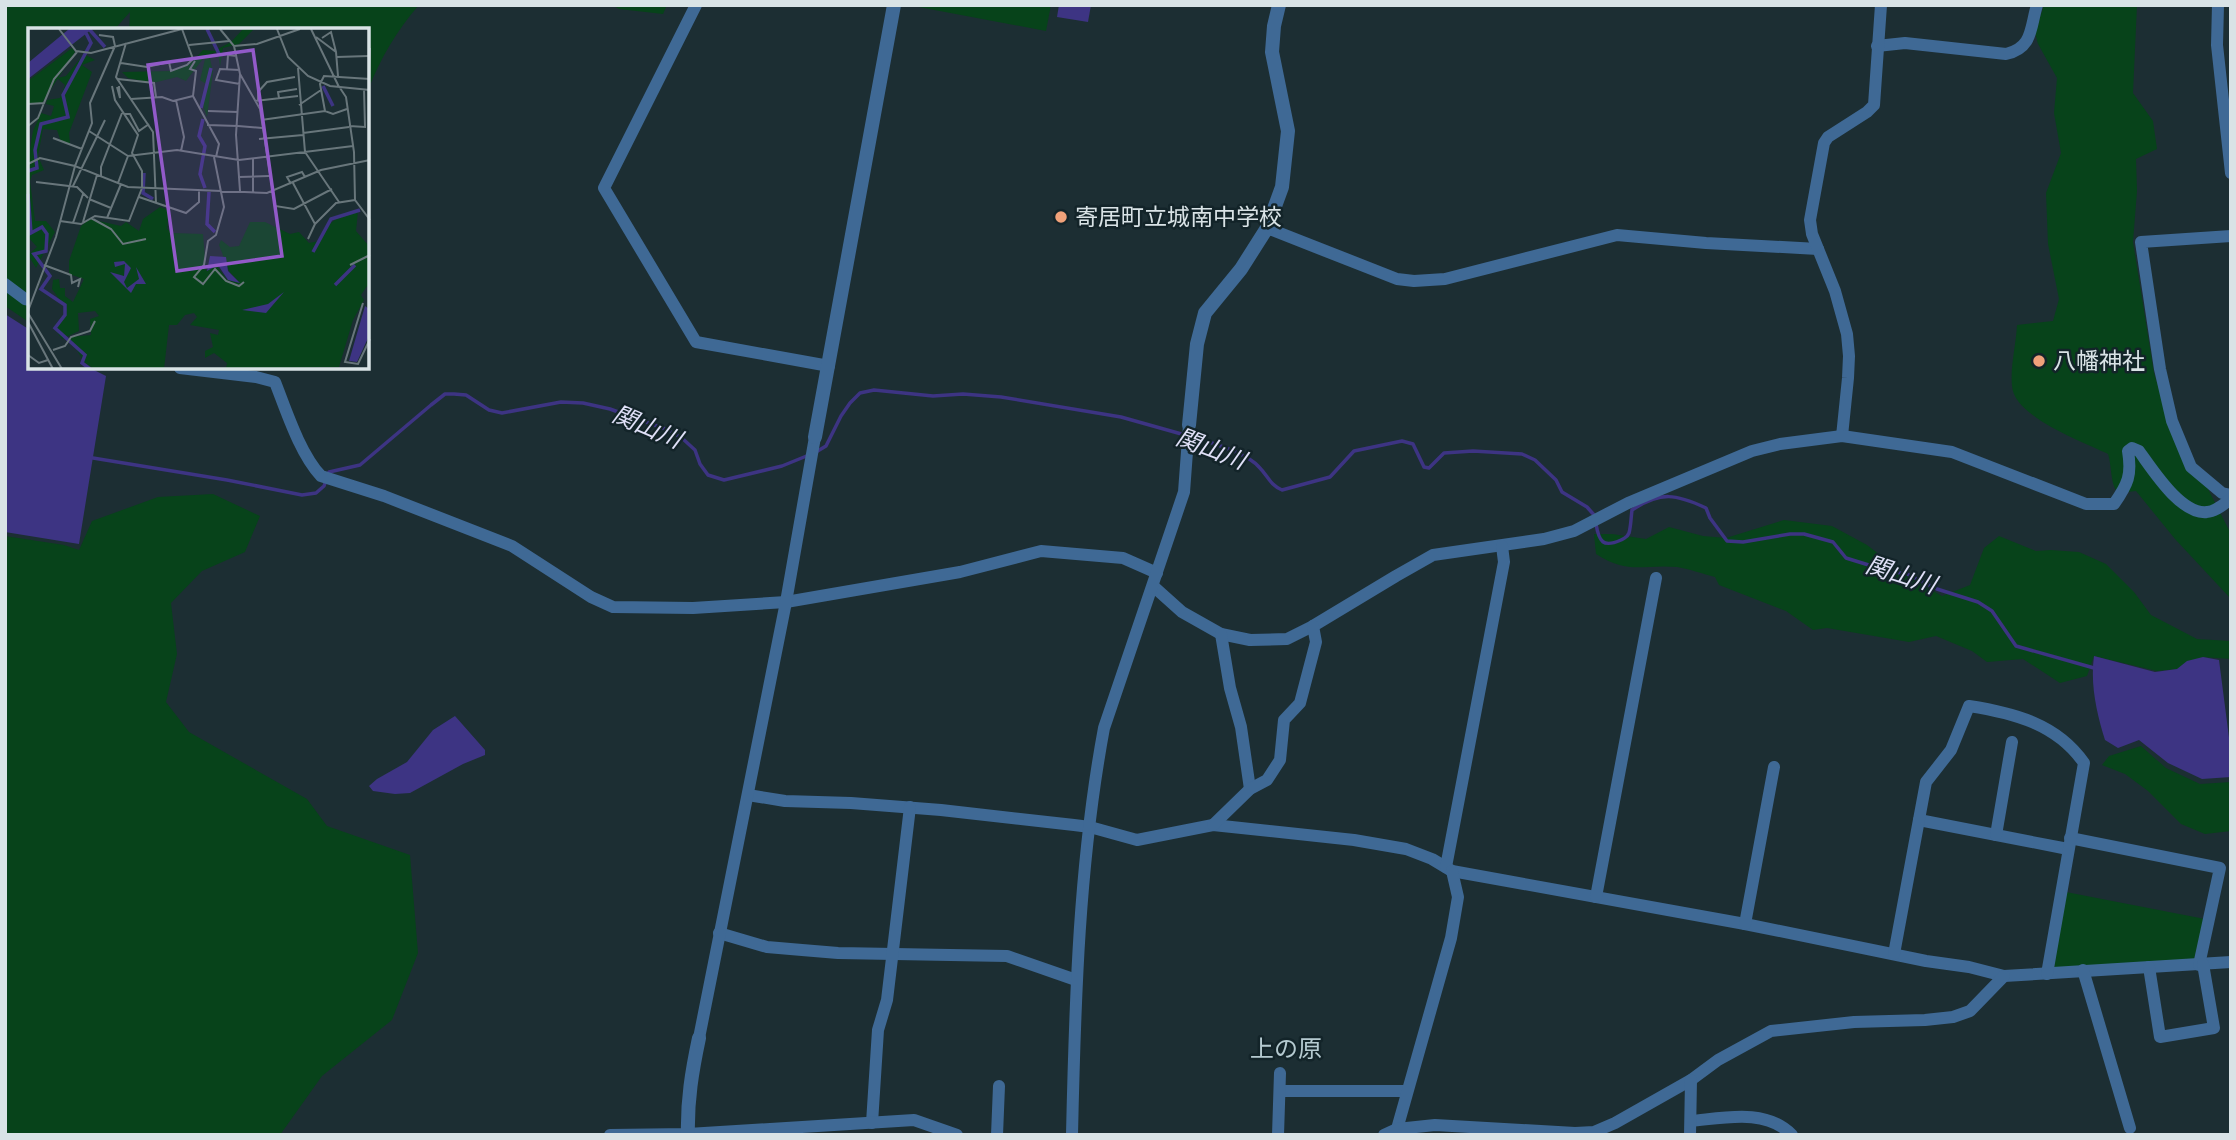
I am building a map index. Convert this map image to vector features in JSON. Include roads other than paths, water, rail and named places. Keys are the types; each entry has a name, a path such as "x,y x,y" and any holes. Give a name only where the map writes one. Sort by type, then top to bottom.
{"street":[{"path":"696,5 604,188 696,342 829,366"},
{"path":"688,1134 690,1079 786,602 894,5"},
{"path":"1072,1135 1076,980 1090,827 1104,728 1184,492 1197,344 1205,313 1241,269 1267,228 1282,187 1287,131 1272,52 1279,5"},
{"path":"1842,436 1848,378 1847,334 1835,291 1812,234 1810,220 1824,143 1828,137 1867,112 1874,104 1881,5"},
{"path":"1877,46 1905,43 2006,54 2017,52 2029,40 2037,5"},
{"path":"2218,5 2217,45 2231,173"},
{"path":"1267,228 1397,279 1415,281 1445,279 1617,235 1818,249"},
{"path":"2231,236 2141,242 2160,369 2172,421 2191,467 2222,493 2231,497"},
{"path":"5,284 28,299"},
{"path":"188,369 256,377 275,382 293,428 314,469 321,476 384,496 512,546 591,597 613,607 694,608 786,602 960,572 1041,551 1123,558 1155,580 1182,612 1221,634 1250,640 1287,639 1314,626 1433,555 1544,539 1574,531 1628,503 1752,450 1842,436 1952,452 2087,504 2096,505 2114,504 2126,488 2131,468 2128,451 2132,448 2139,452 2176,499 2196,511 2208,513 2231,497"},
{"path":"1397,1129 1451,938 1458,897 1449,869 1504,562 1502,546"},
{"path":"1596,897 1656,578"},
{"path":"1213,825 1250,789 1267,780 1280,761 1284,720 1300,703 1316,642 1314,626"},
{"path":"1221,634 1230,688 1241,727 1250,789"},
{"path":"1894,954 1926,782 1951,750 1969,706 1999,710 2051,730 2076,751 2084,763 2047,974"},
{"path":"1996,835 2012,742"},
{"path":"1745,925 1774,767"},
{"path":"748,795 785,801 911,807 1090,827 1137,841 1213,825 1354,840 1406,849 1449,869 1969,967 2004,976 2231,962"},
{"path":"872,1123 878,1030 887,1000 911,807"},
{"path":"1919,820 1996,835 2220,867 2201,964 2214,1028 2160,1037 2149,967"},
{"path":"719,933 767,947 838,953 1007,956 1076,980"},
{"path":"2082,970 2130,1128"},
{"path":"1384,1135 1397,1129 1435,1125 1482,1132 1594,1132 1691,1080 1718,1060 1771,1031 1854,1022 1953,1017 1970,1011 2004,976"},
{"path":"1278,1135 1280,1073"},
{"path":"1690,1135 1691,1080"},
{"path":"996,1135 999,1086"},
{"path":"1280,1091 1407,1091"},
{"path":"1692,1121 1747,1116 1766,1119 1792,1135"},
{"path":"610,1135 846,1129 872,1123 914,1120 957,1135"}],"waterway":[{"name":"関山川","path":"816,452 826,446 850,403 860,393 874,390 933,396 963,394 1001,397 1121,417 1185,435"},
{"name":"関山川","path":"93,458 302,495 316,493 324,486 329,472 360,465 445,394 466,395 489,410 502,413 561,402 583,403 610,409 668,430 683,439 695,450 708,475 724,480 782,466 809,455"},
{"name":"関山川","path":"1192,437 1246,457 1282,490 1330,477 1354,451 1402,441 1413,444 1424,467 1429,468 1444,453 1473,451 1522,454 1535,460 1556,480 1562,492 1587,507 1595,516"},
{"name":"関山川","path":"1596,524 1603,542 1615,542 1628,535 1632,510 1660,497 1677,497 1706,508 1727,541 1743,542 1804,534 1833,542 1846,558 1907,574 1937,589 1978,602 1992,611 2016,646 2094,668"}],"place":[{"name":"寄居町立城南中学校","path":"1061,217"},
{"name":"八幡神社","path":"2039,361"}],"district":[{"name":"上の原","path":"1286,1049"}]}
